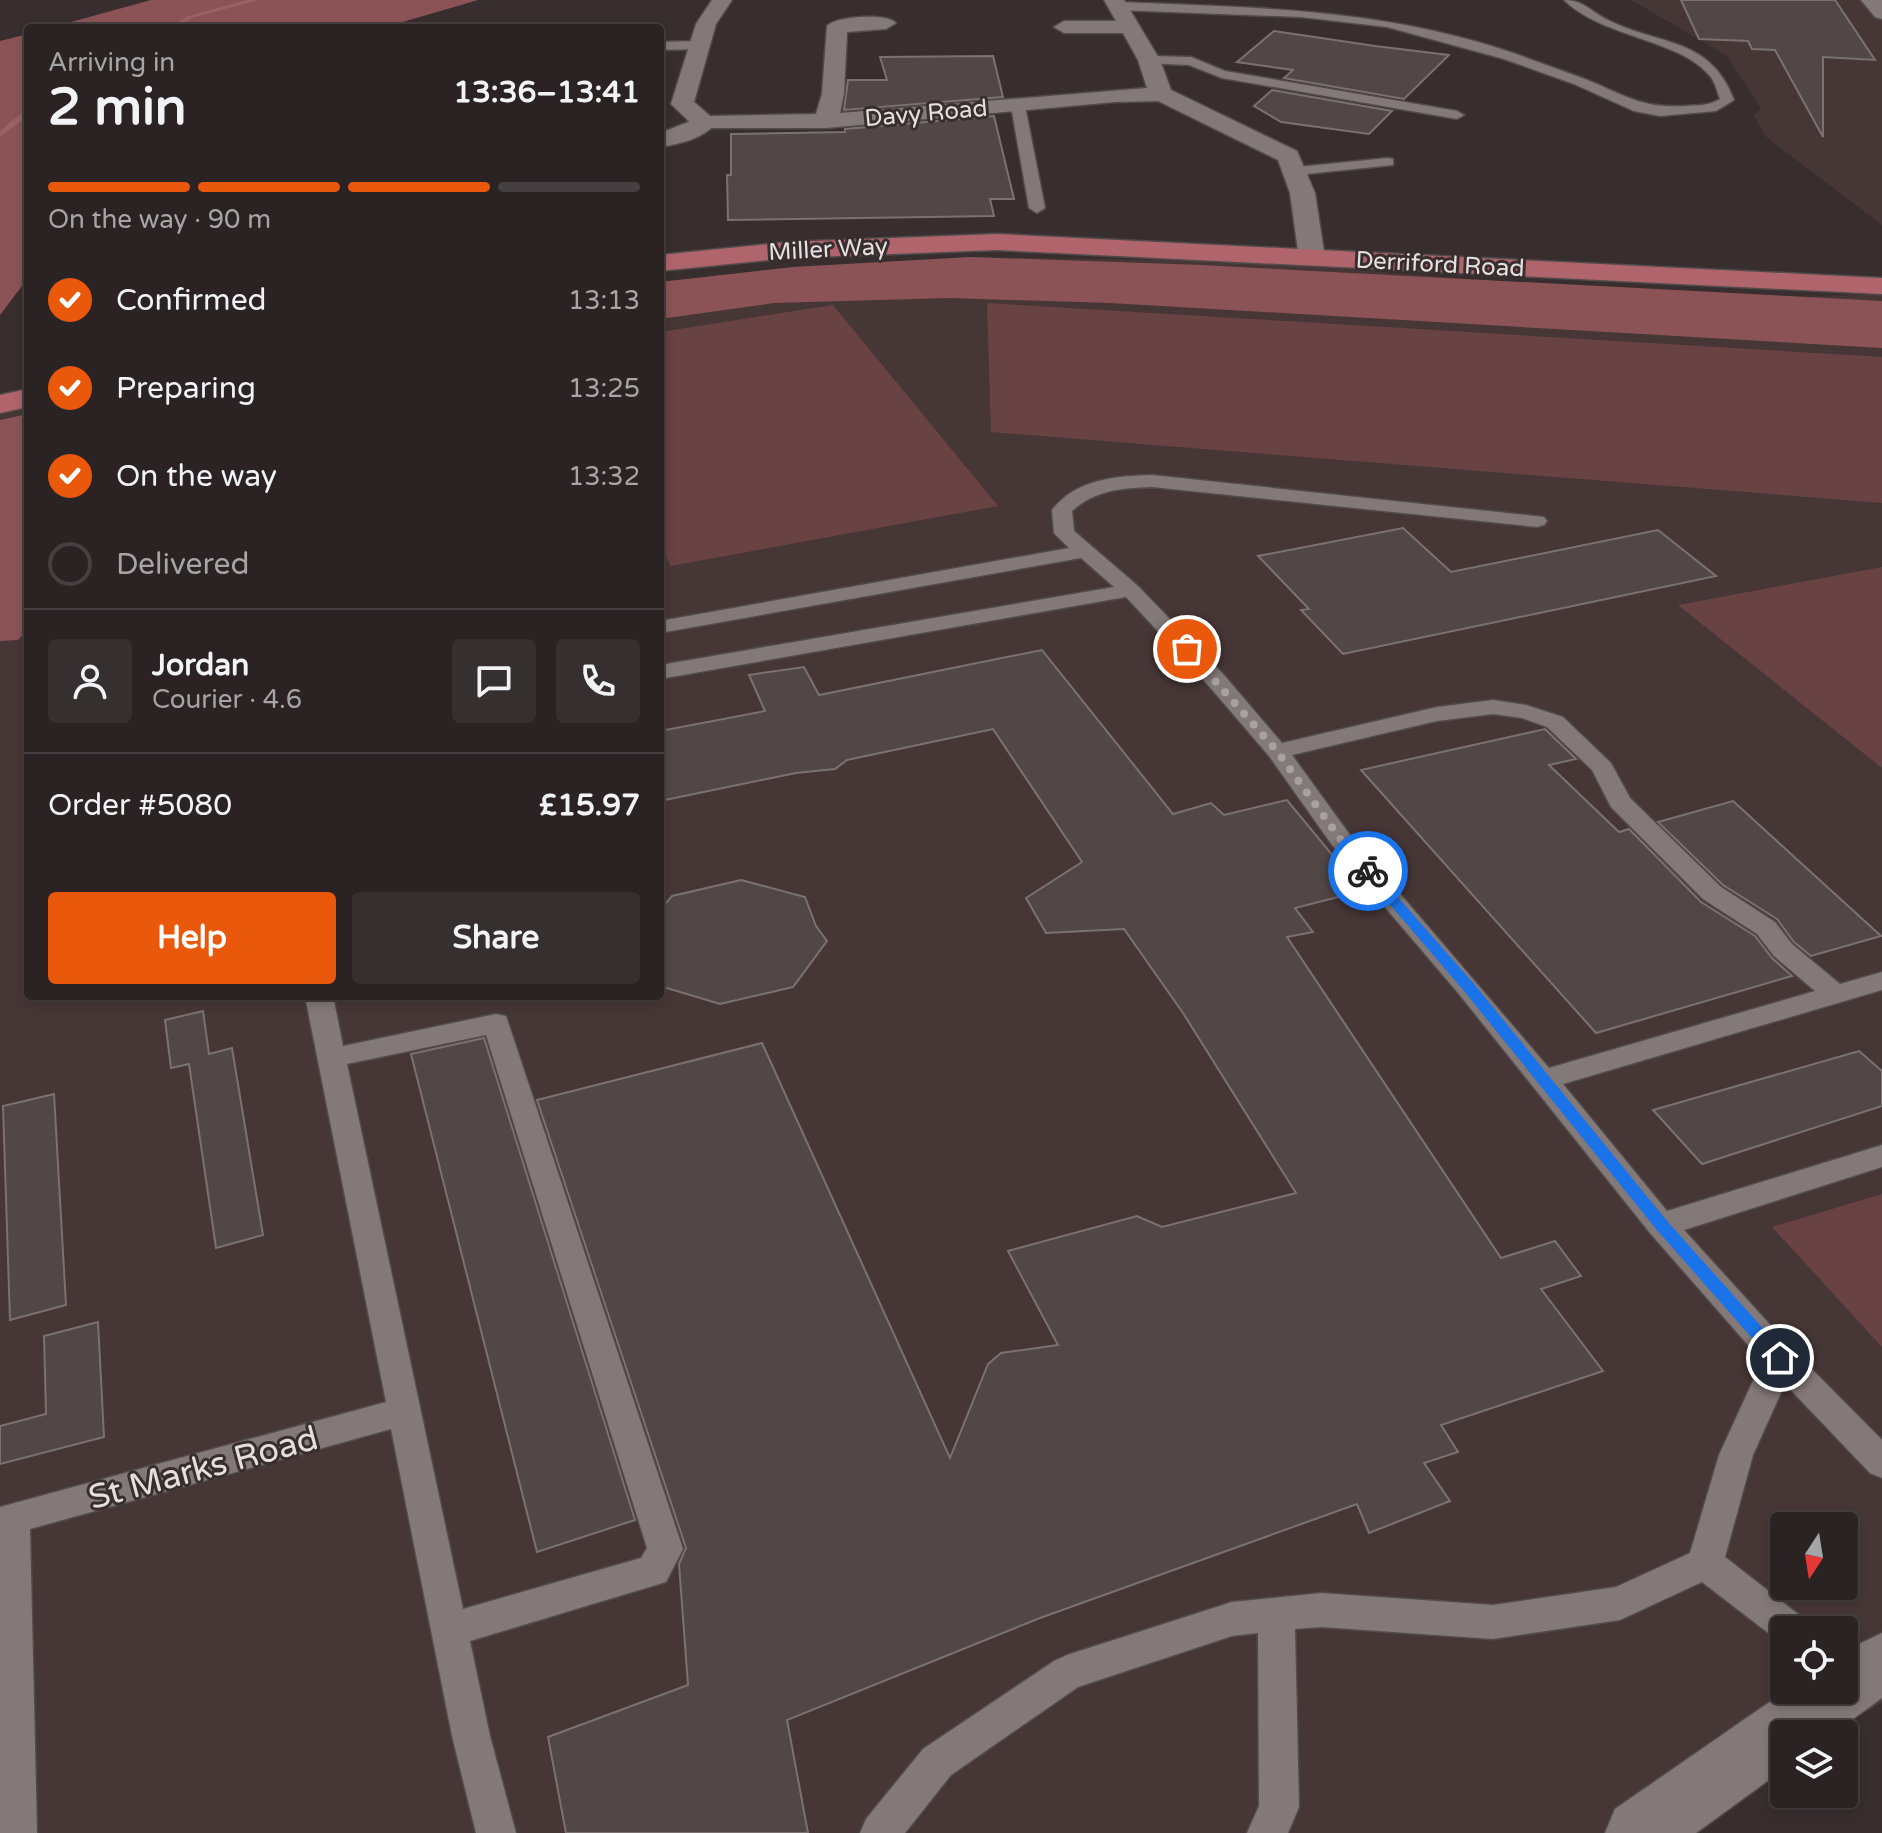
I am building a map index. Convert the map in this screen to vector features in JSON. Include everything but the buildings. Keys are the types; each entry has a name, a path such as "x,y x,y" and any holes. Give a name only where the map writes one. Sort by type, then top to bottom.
{"main road":[{"name":"Derriford Road","path":"997,242 1882,286"},
{"name":"Miller Way","path":"664,263 788,250 997,242"},
{"path":"0,404 24,399"}],"street":[{"path":"664,139 677,137 698,119 682,104 706,24 722,0"},
{"path":"1871,0 1882,13"},
{"path":"1116,3 1149,60 1152,75 1162,94 1288,156 1297,171 1306,205 1312,258"},
{"path":"826,121 833,94 837,26 886,23"},
{"path":"1064,27 1130,27"},
{"name":"Davy Road","path":"698,119 826,121 1115,95 1162,94"},
{"path":"1639,1833 1816,1704"}],"lane":[{"path":"1116,3 1195,4 1340,16 1415,28 1533,64 1630,106 1650,110 1716,107 1727,100 1719,78 1709,67 1670,45 1604,23 1570,0"},
{"path":"664,46 699,45"},
{"path":"1149,60 1191,61 1222,74 1457,115"},
{"path":"1018,106 1037,208"},
{"path":"1297,171 1388,162"},
{"path":"1537,521 1152,481 1114,483 1074,497 1062,510 1064,533 1131,590 1216,680 1277,751 1341,840 1469,988 1661,1225 1780,1358 1882,1463"},
{"path":"664,626 1087,551"},
{"path":"664,671 1131,590"},
{"path":"1277,751 1437,714 1493,707 1526,712 1555,722 1603,768 1620,802 1712,893 1766,928 1783,950 1835,994"},
{"path":"1541,1080 1882,981"},
{"path":"320,1000 471,1736 496,1833"},
{"path":"331,1058 496,1023 665,1549 653,1571 449,1630"},
{"path":"1661,1225 1882,1156"},
{"path":"880,1833 937,1762 1067,1673 1232,1619 1321,1610 1493,1622 1620,1603 1705,1563 1736,1455 1780,1358"},
{"name":"St Marks Road","path":"6,1520 405,1411"},
{"path":"6,1520 17,1833"},
{"path":"1705,1563 1772,1616"},
{"path":"1267,1833 1279,1807 1276,1614"}],"shaded area":[{"path":"151,0 478,0 396,24 64,24"},
{"path":"1631,0 1882,0 1882,225 1766,137 1754,115 1761,108 1726,55"},
{"path":"24,35 24,283 0,315 0,41"},
{"path":"970,257 1242,261 1721,299 1882,294 1882,1703 1851,1720 1770,1720 1770,1744 1640,1833 0,1833 0,415 24,410 24,1000 664,1000 664,282 793,267"},
{"path":"970,257 1201,265 1882,301 1882,348 1110,303 950,298 774,303 664,318 664,282 793,267"},
{"path":"987,303 1882,357 1882,503 991,432"},
{"path":"833,305 998,506 671,566 664,553 664,331"},
{"path":"24,415 24,633 18,640 0,641 0,420"},
{"path":"1882,567 1882,768 1678,605"},
{"path":"1882,1194 1882,1347 1772,1227"}],"waterway":[{"path":"178,24 190,17 255,0"},
{"path":"0,135 24,115"}],"way so far":[{"path":"1187,649 1277,751 1341,840 1368,871"}],"route":[{"path":"1368,871 1469,988 1661,1225 1780,1358"}]}
